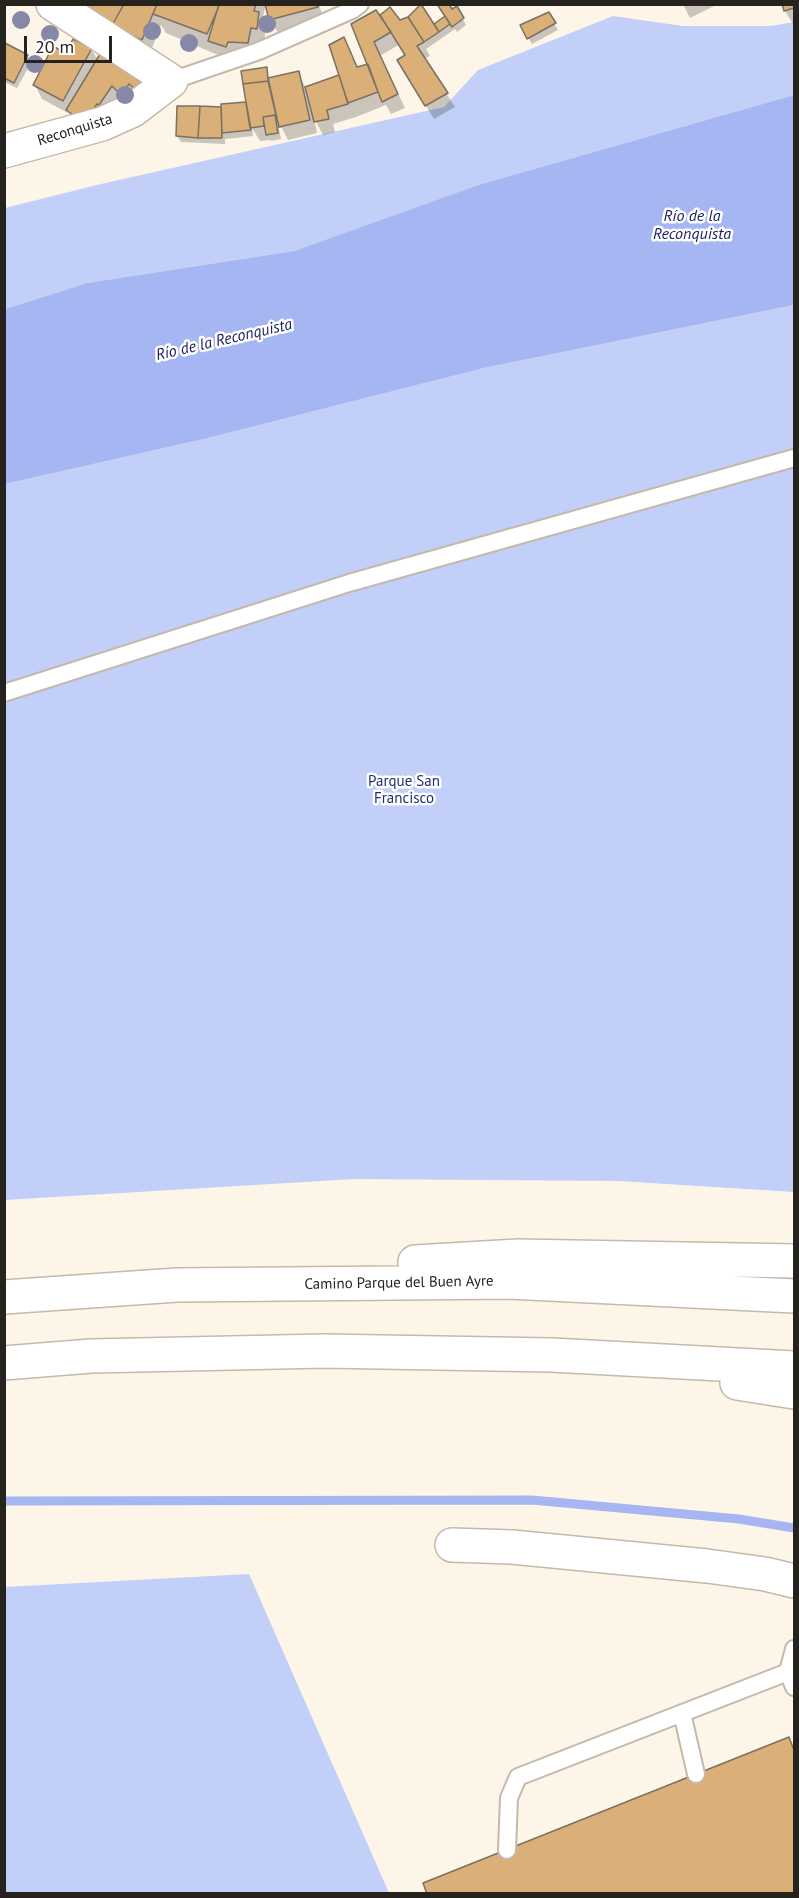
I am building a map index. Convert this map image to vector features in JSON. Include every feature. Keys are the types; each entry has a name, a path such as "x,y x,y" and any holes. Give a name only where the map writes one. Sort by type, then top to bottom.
{"main road":[{"path":"53,4 171,81"},
{"name":"Reconquista","path":"4,151 102,124 133,110 171,81"},
{"path":"177,1285 359,1265 518,1257 795,1261"},
{"name":"Camino Parque del Buen Ayre","path":"4,1297 177,1285 509,1282 795,1296"},
{"path":"4,1363 91,1356 325,1351 552,1355 795,1368"},
{"path":"552,1355 795,1392"},
{"path":"452,1545 512,1547 707,1566 765,1574 795,1581"}],"lane":[{"path":"171,81 259,51 352,10 360,4"},
{"path":"4,693 349,583 795,458"},
{"path":"507,1850 509,1798 518,1777 682,1713 791,1679 795,1649"},
{"path":"682,1713 696,1774"}],"green space":[{"path":"613,16 683,26 771,26 794,22 794,95 478,185 294,251 87,283 5,309 5,208 101,184 444,107 478,70"},
{"name":"Parque San Francisco","path":"794,305 794,1192 618,1181 354,1179 5,1200 5,484 204,439 484,368"},
{"path":"249,1574 389,1893 5,1893 5,1587"}],"water":[{"name":"Río de la Reconquista","path":"794,95 794,305 484,368 204,439 5,484 5,309 87,283 294,251 478,185"}],"building":[{"path":"72,4 124,4 111,27"},
{"path":"124,4 157,4 142,40 111,27"},
{"path":"157,4 216,4 219,6 207,34 153,14"},
{"path":"219,4 256,4 254,11 259,12 257,29 251,28 248,43 228,42 226,47 208,41"},
{"path":"265,4 317,4 318,7 269,20"},
{"path":"421,4 439,32 424,42 408,17"},
{"path":"437,4 449,4 452,9 457,6 464,18 452,27"},
{"path":"782,4 794,4 794,8 784,11"},
{"path":"390,7 400,20 408,17 424,42 417,46 448,93 425,106 397,60 405,55 380,15"},
{"path":"376,10 391,32 374,42 398,94 382,102 351,24"},
{"path":"549,12 556,23 527,39 520,25"},
{"path":"445,16 450,24 439,32 434,24"},
{"path":"344,37 357,67 368,64 378,92 348,103 329,45"},
{"path":"73,39 92,48 63,101 33,85 53,46 65,53"},
{"path":"5,43 28,55 14,83 4,78"},
{"path":"100,54 141,82 135,89 129,84 121,95 112,86 85,123 66,110"},
{"path":"267,67 268,81 243,84 241,71"},
{"path":"299,71 310,120 279,127 268,78"},
{"path":"339,75 348,104 327,110 329,119 314,122 305,87"},
{"path":"268,81 276,115 263,117 264,126 250,128 243,84"},
{"path":"246,102 251,130 222,133 221,104"},
{"path":"177,106 200,106 198,138 176,136"},
{"path":"200,106 221,107 222,138 198,138"},
{"path":"275,115 278,133 266,135 263,117"},
{"path":"789,1737 794,1750 794,1894 427,1894 423,1883"}],"waterway":[{"path":"4,1501 532,1500 739,1519 794,1528"}]}
